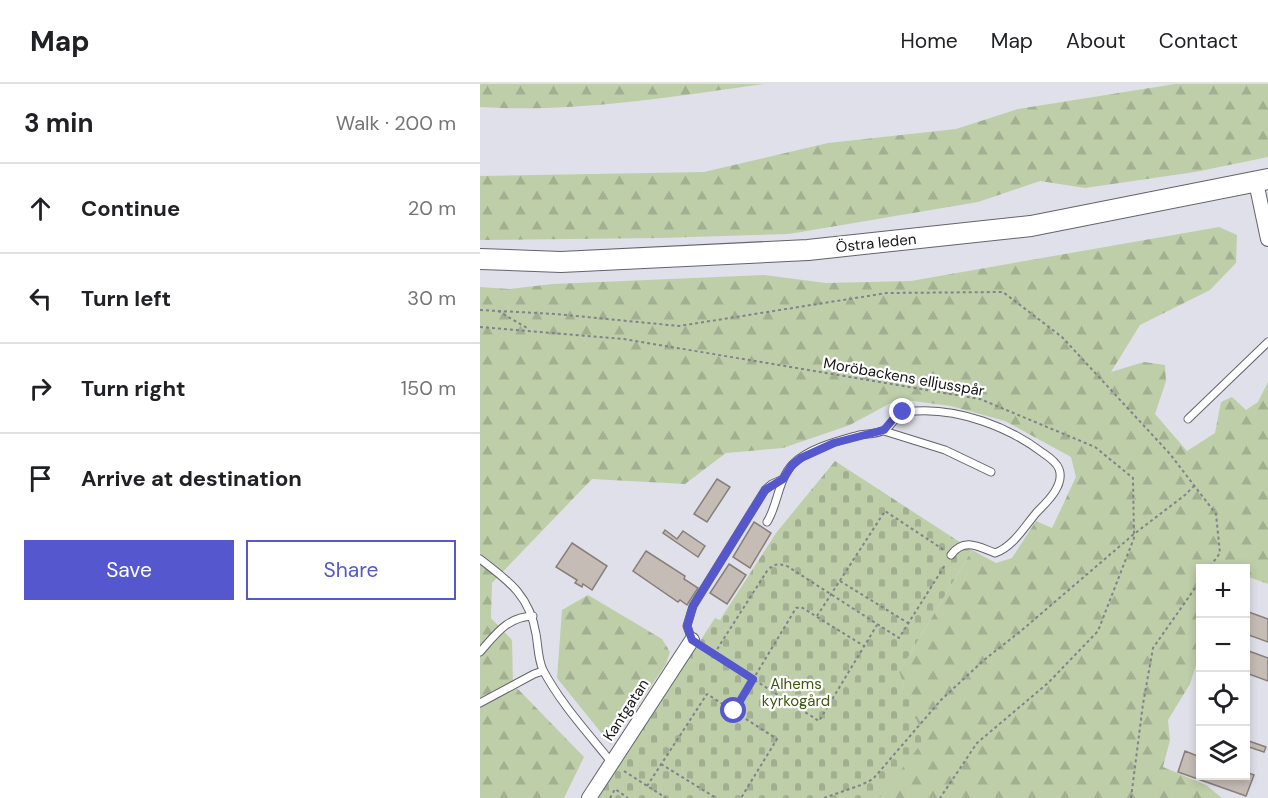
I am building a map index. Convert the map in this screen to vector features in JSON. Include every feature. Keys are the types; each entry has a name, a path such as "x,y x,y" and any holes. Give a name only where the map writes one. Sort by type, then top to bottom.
{"street":[{"path":"1262,181 1268,238"},
{"name":"Östra leden","path":"480,260 561,262 808,250 1031,226 1262,181"},
{"name":"Kantgatan","path":"589,798 692,640"}],"lane":[{"path":"1188,419 1268,342"},
{"path":"884,430 894,418 903,412 938,412 959,416 1002,428 1047,456 1060,470 1060,480 1051,496 1002,550 995,553 980,545 969,544 962,545 951,555"},
{"path":"767,522 772,514 783,479 792,465 816,449 860,435 884,430 945,450 991,472"},
{"path":"692,640 687,626 693,606 765,490 783,479"},
{"path":"480,559 512,585 525,600 533,616 543,670 556,693 612,763"},
{"path":"480,652 503,625 521,616 533,616"},
{"path":"480,703 543,670"}],"path":[{"path":"480,310 679,326 887,293 1003,292 1062,337 1170,454 1216,514 1220,553 1212,564"},
{"path":"497,311 532,330"},
{"name":"Moröbackens elljusspår","path":"480,327 624,339 980,399 1095,447 1132,478 1134,538 1098,631 1048,683 977,743 940,798"},
{"path":"824,798 861,786 873,779 941,700 984,660 1194,486"},
{"path":"714,654 772,566 780,564 787,566 831,595 877,624 899,639 951,555 885,512 831,595 817,616"},
{"path":"840,581 908,623"},
{"path":"1131,798 1153,648 1196,587"},
{"path":"734,711 796,608 801,606 864,646"},
{"path":"692,640 819,722 877,624"},
{"path":"647,786 707,694 777,739 741,798"},
{"path":"612,763 666,798"},
{"path":"661,764 716,798"},
{"path":"610,798 615,789 628,798"}],"green space":[{"path":"480,84 764,84 622,103 516,108 480,107"},
{"path":"1175,84 1268,84 1268,157 1195,172 1085,188 1040,181 978,202 789,234 480,240 480,176 704,172 828,143 956,129 1018,109"},
{"path":"1219,227 1237,235 1236,263 1210,290 1140,325 1111,372 1144,362 1165,365 1166,381 1155,414 1187,451 1215,433 1221,402 1232,397 1246,410 1258,402 1268,382 1268,584 1250,577 1250,564 1196,564 1196,665 1190,684 1168,720 1170,740 1163,767 1206,785 1222,798 783,798 923,740 899,672 972,550 996,563 1012,558 1036,521 1052,528 1076,477 1071,457 1005,421 951,406 898,399 850,425 783,448 726,453 685,484 592,479 492,583 491,618 512,640 513,684 584,757 564,798 480,798 480,287 509,289 553,284 764,275 826,283 911,281"},
{"name":"Alhems kyrkogård","path":"835,461 972,550 899,672 924,740 881,796 876,798 598,798 715,618 720,620 776,533"},
{"path":"588,595 662,639 670,652 666,664 611,745 557,678 562,610"}],"building":[{"path":"717,479 730,487 707,522 694,514"},
{"path":"754,522 771,533 750,568 733,557"},
{"path":"665,530 677,539 683,531 705,546 698,557 663,533"},
{"path":"572,543 607,566 592,590 583,584 582,587 575,583 577,580 556,567"},
{"path":"646,551 685,576 684,579 698,588 687,605 680,600 678,602 633,571"},
{"path":"729,564 746,575 727,604 710,593"},
{"path":"1250,612 1268,619 1268,642 1250,635"},
{"path":"1250,651 1268,658 1268,681 1250,674"},
{"path":"1250,741 1266,747 1264,752 1250,747"},
{"path":"1185,751 1196,755 1196,778 1178,772"},
{"path":"1250,774 1254,775 1246,796 1201,780 1250,780"}],"route":[{"path":"734,711 753,679 692,640 687,626 693,606 765,490 783,479 792,465 816,449 884,430 894,418 903,412"}]}
